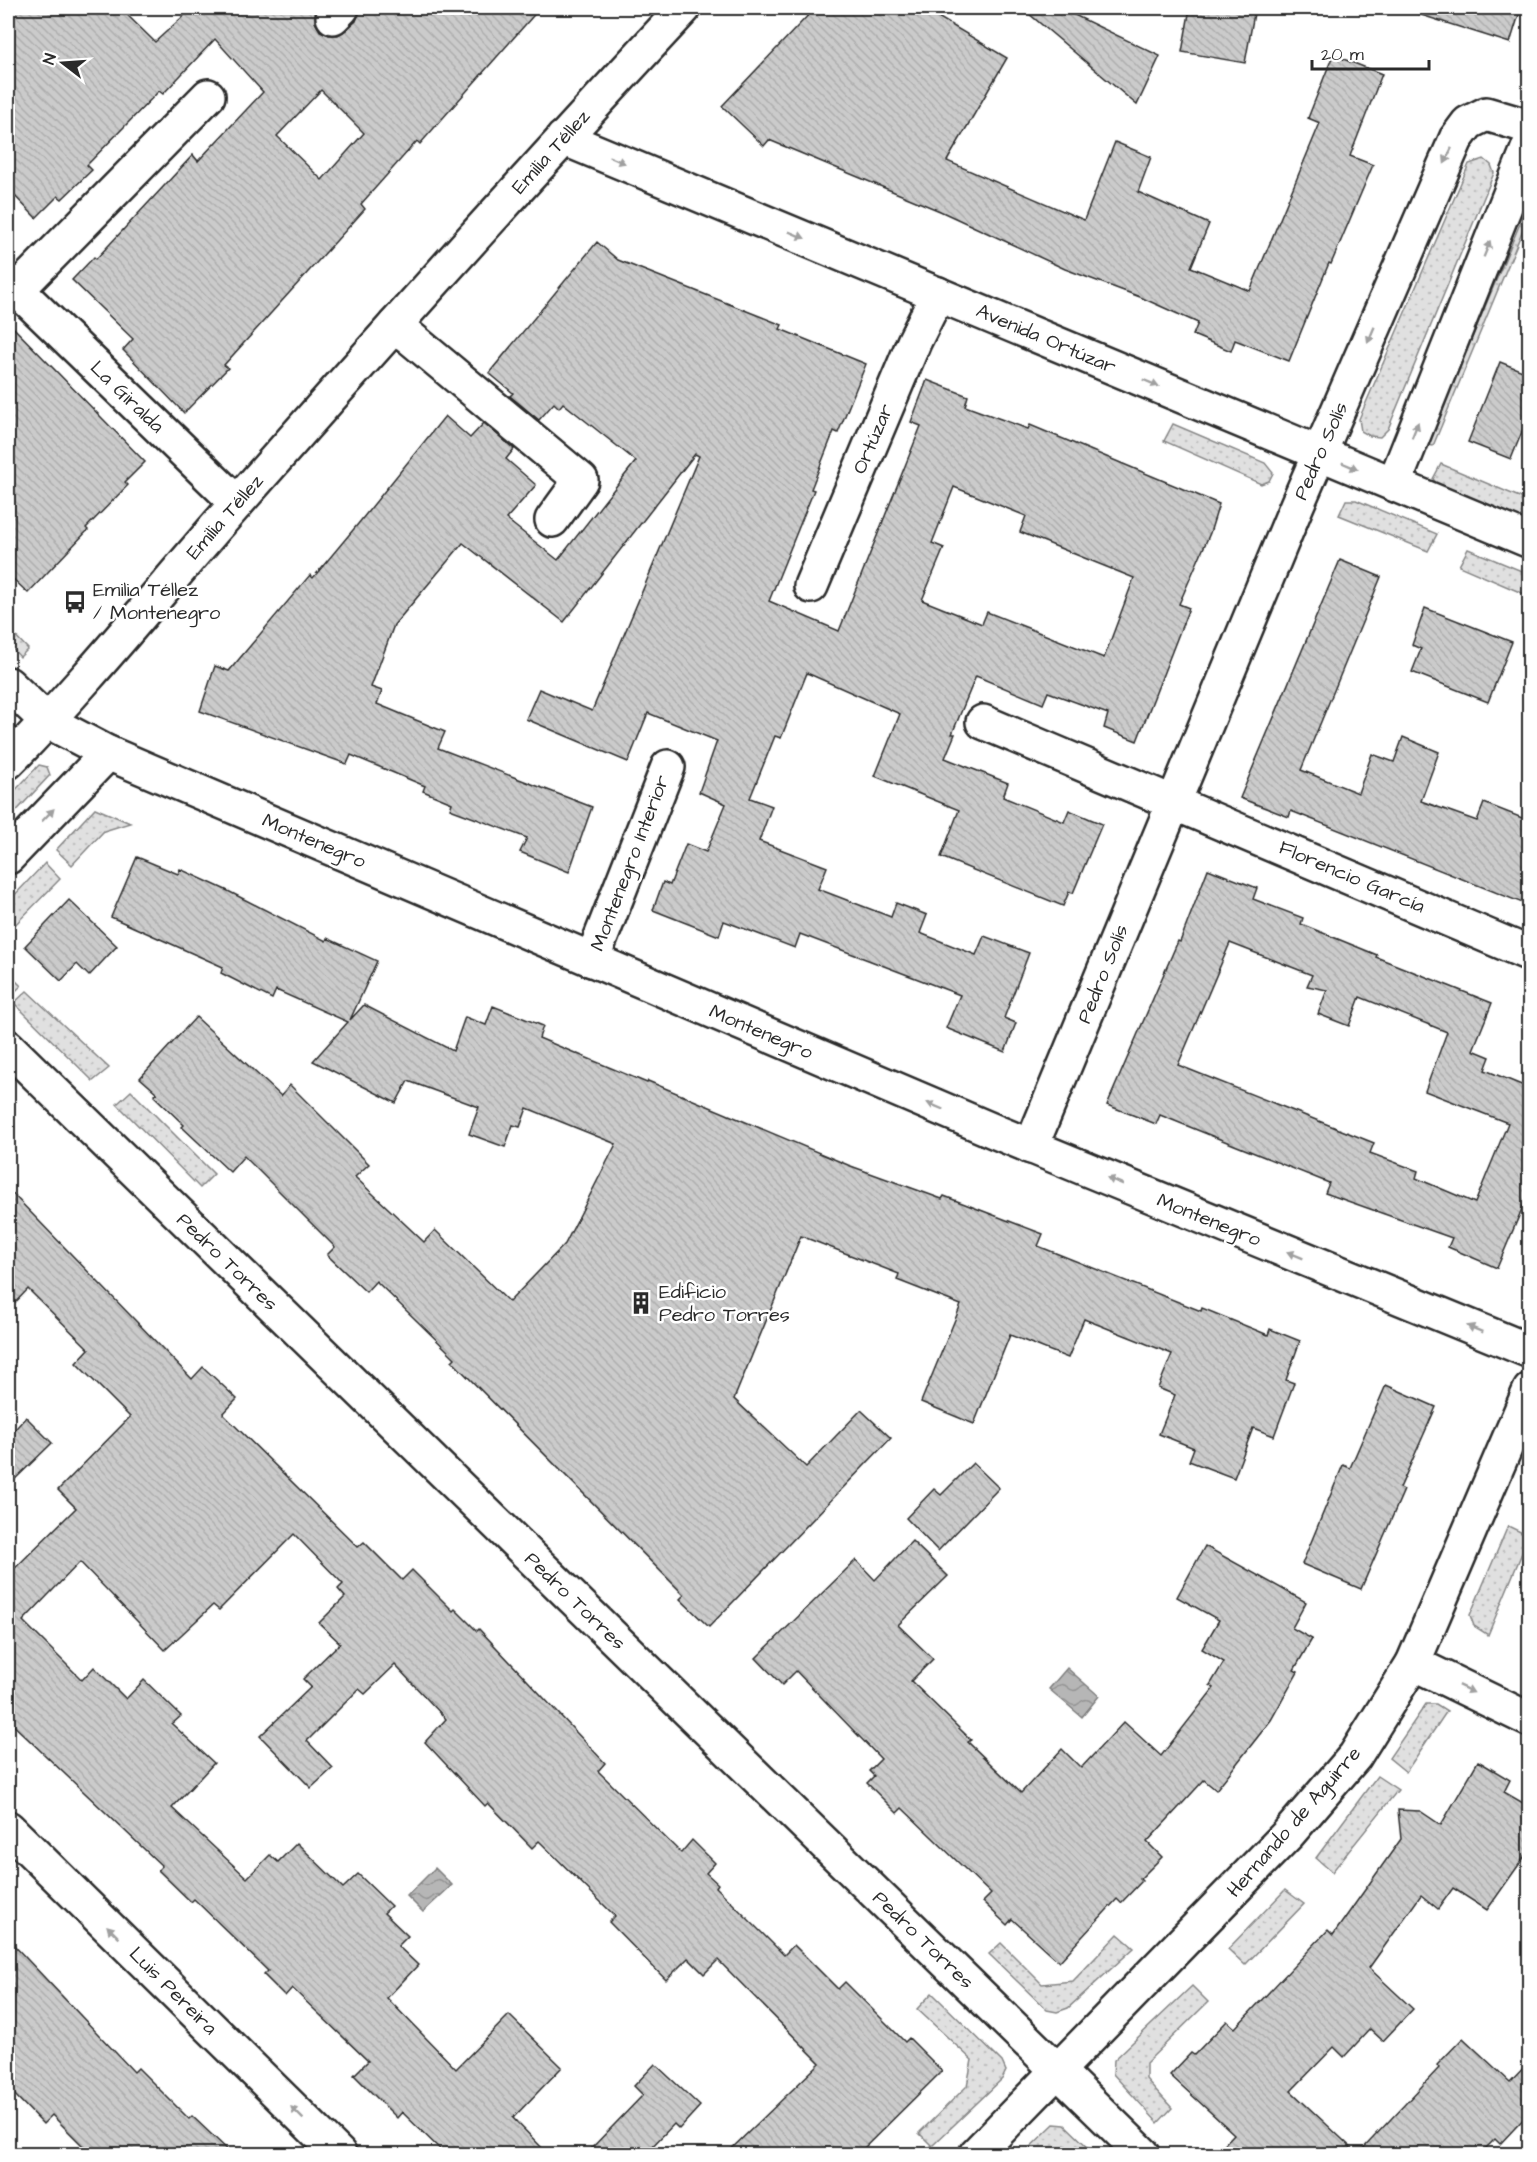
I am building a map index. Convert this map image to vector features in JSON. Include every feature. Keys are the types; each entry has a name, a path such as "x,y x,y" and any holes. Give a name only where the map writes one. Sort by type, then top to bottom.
{"street":[{"name":"Emilia Téllez","path":"8,762 47,721 237,503 563,138 671,12"},
{"name":"La Giralda","path":"208,96 12,285 237,503"},
{"name":"Pedro Solís","path":"1031,1147 1319,453 1456,139 1467,123 1486,114 1530,127"},
{"name":"Avenida Ortúzar","path":"563,138 1530,541"},
{"path":"1394,484 1530,144"},
{"name":"Ortúzar","path":"812,586 914,342 938,294"},
{"path":"395,325 581,480 552,520"},
{"name":"Montenegro","path":"8,684 47,721 108,753 1031,1147 1530,1352"},
{"path":"983,722 1174,801"},
{"path":"8,858 108,753"},
{"name":"Montenegro Interior","path":"592,960 668,767"},
{"name":"Florencio García","path":"1174,801 1530,954"},
{"name":"Pedro Torres","path":"8,1047 1143,2154"},
{"name":"Hernando de Aguirre","path":"976,2154 1059,2072 1288,1834 1355,1756 1413,1663 1530,1390"},
{"path":"1413,1663 1530,1720"},
{"name":"Luis Pereira","path":"8,1828 339,2154"}],"shaded area":[{"path":"1484,159 1491,165 1494,173 1388,429 1380,437 1370,436 1361,431 1359,419 1469,164"},
{"path":"1529,202 1529,215 1433,446 1427,445"},
{"path":"1173,424 1265,463 1273,473 1269,481 1261,484 1164,441"},
{"path":"1441,464 1529,501 1529,524 1439,486 1433,479"},
{"path":"1346,500 1356,500 1437,534 1428,551 1339,515"},
{"path":"1468,549 1529,574 1529,596 1459,566"},
{"path":"8,628 28,649 20,657 8,644"},
{"path":"39,765 47,767 50,775 8,820 8,798"},
{"path":"95,808 130,823 104,831 72,865 56,850"},
{"path":"45,863 60,879 8,932 8,902"},
{"path":"8,973 21,986 8,998"},
{"path":"27,991 109,1068 93,1081 14,1003"},
{"path":"131,1091 214,1174 200,1188 117,1104"},
{"path":"1508,1526 1529,1536 1488,1635 1474,1626 1470,1615"},
{"path":"1426,1704 1436,1704 1447,1711 1406,1772 1389,1758"},
{"path":"1377,1776 1398,1790 1332,1872 1316,1858"},
{"path":"1285,1890 1304,1904 1245,1965 1228,1949"},
{"path":"1118,1934 1134,1948 1068,2008 1057,2012 1047,2010 989,1954 1001,1943 1042,1984 1073,1981"},
{"path":"1192,1986 1208,2002 1146,2063 1146,2079 1172,2108 1158,2123 1113,2074 1114,2060"},
{"path":"932,1993 1002,2062 1006,2071 1002,2079 932,2146 919,2133 967,2086 972,2060 917,2009"},
{"path":"1054,2124 1065,2125 1095,2154 1023,2154"}],"water":[{"path":"1067,1668 1099,1696 1082,1717 1049,1689"},
{"path":"435,1868 452,1885 423,1912 407,1896"}],"building":[{"path":"8,8 120,8 155,42 189,11 186,8 317,8 315,22 320,31 329,35 338,35 356,21 360,8 540,8 420,144 417,141 361,204 365,209 224,365 228,368 184,413 123,350 133,339 72,280 94,257 96,259 193,155 198,161 263,92 215,39 163,94 159,91 87,165 92,170 62,199 58,196 36,218 8,189","holes":["321,90 364,133 322,180 277,136"]},
{"path":"815,8 923,8 1007,58 947,161 1084,220 1115,142 1151,157 1138,192 1209,224 1191,267 1250,291 1320,123 1308,118 1333,55 1382,74 1350,156 1373,165 1331,264 1329,263 1289,361 1235,340 1231,351 1193,335 1198,323 1140,297 1065,269 940,211 769,140 764,146 722,106"},
{"path":"1022,8 1060,8 1160,56 1137,105"},
{"path":"1190,8 1255,8 1245,63 1182,52"},
{"path":"1419,8 1521,8 1510,43 1418,14"},
{"path":"597,242 618,260 782,325 780,329 866,364 838,433 834,431 811,489 814,490 769,601 839,631 921,426 911,422 927,380 968,396 965,406 1028,429 1030,425 1219,504 1210,533 1179,604 1189,608 1137,741 1104,728 1108,714 1048,692 1043,704 976,676 952,734 955,734 945,758 1008,783 1003,797 1064,822 1069,810 1102,824 1073,893 1069,892 1063,906 941,857 959,810 875,776 900,714 807,673 781,738 775,736 750,798 772,806 759,841 827,867 818,889 891,917 896,903 927,915 920,933 976,955 984,936 1029,953 1004,1018 1016,1023 1005,1052 946,1028 960,995 800,934 795,948 724,921 719,936 653,910 663,882 670,885 686,844 706,852 726,804 699,792 717,741 648,713 628,762 526,719 539,689 592,711 699,456 695,454 564,622 463,543 394,625 371,687 382,691 377,704 445,732 438,748 592,807 569,872 520,852 527,838 450,809 452,803 423,791 425,786 351,755 347,764 200,711 215,666 229,671 310,575 313,578 445,416 470,438 484,423 514,449 506,459 536,485 506,519 558,560 636,461 563,403 559,408 554,403 539,420 510,396 513,393 489,373","holes":["954,487 1026,516 1020,532 1134,578 1104,658 987,612 982,624 922,600 944,548 932,543"]},
{"path":"8,322 145,462 125,482 128,485 86,528 88,530 28,593 8,574"},
{"path":"1500,362 1530,374 1530,412 1511,459 1468,442"},
{"path":"1340,560 1381,577 1301,770 1358,793 1372,754 1394,762 1403,737 1439,752 1421,801 1477,821 1484,803 1530,821 1530,906 1291,811 1289,817 1240,798"},
{"path":"1425,608 1512,642 1488,702 1412,672 1421,649 1412,645"},
{"path":"137,857 178,874 180,869 326,941 327,938 377,961 350,1020 364,1005 453,1051 465,1017 486,1025 493,1006 543,1026 539,1038 647,1083 648,1081 848,1165 942,1199 944,1196 1043,1234 1038,1246 1201,1311 1202,1308 1268,1335 1270,1329 1300,1341 1286,1380 1294,1383 1274,1436 1253,1428 1234,1478 1189,1461 1194,1448 1159,1434 1175,1395 1158,1388 1172,1354 1084,1319 1068,1358 1010,1335 974,1424 921,1402 961,1305 897,1280 899,1274 801,1236 734,1399 806,1467 861,1410 891,1438 709,1627 680,1599 684,1595 452,1361 455,1358 376,1281 366,1292 327,1255 335,1247 244,1156 230,1172 182,1127 184,1125 154,1096 157,1093 140,1078 196,1017 281,1096 290,1085 369,1164 355,1177 424,1242 435,1230 509,1302 565,1244 616,1144 527,1108 520,1127 513,1125 505,1147 469,1134 479,1107 408,1081 396,1103 313,1061 348,1022 276,990 272,999 221,973 223,967 111,917"},
{"path":"1208,869 1257,888 1253,899 1303,918 1301,924 1377,955 1376,957 1492,1003 1473,1050 1490,1057 1485,1070 1524,1086 1530,1073 1530,1190 1497,1268 1448,1247 1452,1238 1325,1193 1329,1183 1160,1115 1156,1124 1107,1105 1178,941 1180,942","holes":["1230,943 1312,975 1307,986 1327,990 1318,1014 1349,1026 1360,997 1447,1032 1425,1091 1508,1123 1475,1203 1416,1178 1418,1171 1370,1153 1374,1143 1178,1065"]},
{"path":"69,900 117,946 89,976 77,964 61,981 25,946"},
{"path":"8,1189 192,1379 203,1367 237,1399 223,1414 358,1547 364,1542 402,1580 412,1570 453,1611 455,1609 477,1631 479,1629 605,1763 598,1771 681,1853 692,1840 715,1863 706,1873 718,1884 716,1887 784,1955 794,1945 838,1989 845,1982 905,2042 909,2038 942,2071 858,2154 726,2154 820,2063 718,1960 704,1974 688,1958 666,1980 609,1922 615,1916 539,1841 532,1848 488,1803 485,1806 425,1742 446,1719 395,1665 365,1694 359,1689 307,1741 333,1768 311,1788 260,1736 311,1687 303,1679 340,1643 319,1623 345,1597 338,1589 343,1584 294,1534 219,1610 213,1605 165,1650 80,1562 23,1621 82,1680 94,1667 126,1699 144,1680 181,1716 172,1724 214,1763 172,1808 247,1878 270,1855 278,1862 297,1843 343,1888 358,1874 391,1906 384,1913 408,1936 398,1946 418,1965 387,1998 456,2069 509,2015 562,2067 513,2118 548,2154 445,2154 402,2112 397,2118 354,2075 368,2061 292,1988 285,1996 264,1975 268,1971 194,1899 191,1902 158,1870 162,1866 8,1720 8,1575 76,1508 58,1490 130,1417 76,1363 89,1349 28,1289 8,1310"},
{"path":"1386,1385 1436,1407 1400,1488 1404,1490 1361,1589 1302,1564 1343,1465 1350,1468"},
{"path":"26,1417 52,1443 8,1486 8,1437"},
{"path":"973,1463 999,1488 938,1551 906,1518 934,1489 941,1495"},
{"path":"912,1541 948,1576 898,1625 933,1659 911,1681 971,1740 968,1742 1021,1793 1062,1749 1081,1768 1124,1722 1161,1756 1214,1688 1210,1685 1224,1662 1202,1649 1219,1620 1177,1597 1205,1546 1306,1602 1292,1628 1312,1639 1294,1670 1298,1672 1271,1720 1216,1790 1204,1780 1147,1842 1162,1857 1121,1903 1117,1899 1059,1962 1012,1919 1007,1925 983,1902 991,1894 902,1808 897,1813 867,1783 874,1776 869,1771 881,1759 796,1671 782,1685 756,1658 856,1560 875,1580"},
{"path":"1478,1761 1510,1780 1504,1792 1530,1807 1530,1849 1487,1910 1453,1888 1438,1909 1421,1895 1369,1968 1413,2009 1383,2041 1370,2029 1344,2057 1334,2047 1291,2091 1358,2154 1215,2154 1234,2134 1170,2075 1191,2053 1194,2055 1227,2021 1235,2028 1328,1930 1333,1935 1401,1839 1398,1810 1420,1811 1441,1825"},
{"path":"8,1939 134,2072 138,2068 189,2119 192,2116 232,2154 91,2154 52,2115 43,2124 8,2088"},
{"path":"1463,2038 1510,2082 1530,2061 1530,2112 1500,2144 1495,2139 1480,2154 1358,2154 1439,2068 1437,2065"},
{"path":"655,2064 700,2106 679,2129 674,2124 645,2154 586,2154 643,2095 634,2086"}],"place":[{"name":"Emilia Téllez / Montenegro","path":"75,602"},
{"name":"Edificio Pedro Torres","path":"641,1303"}]}
